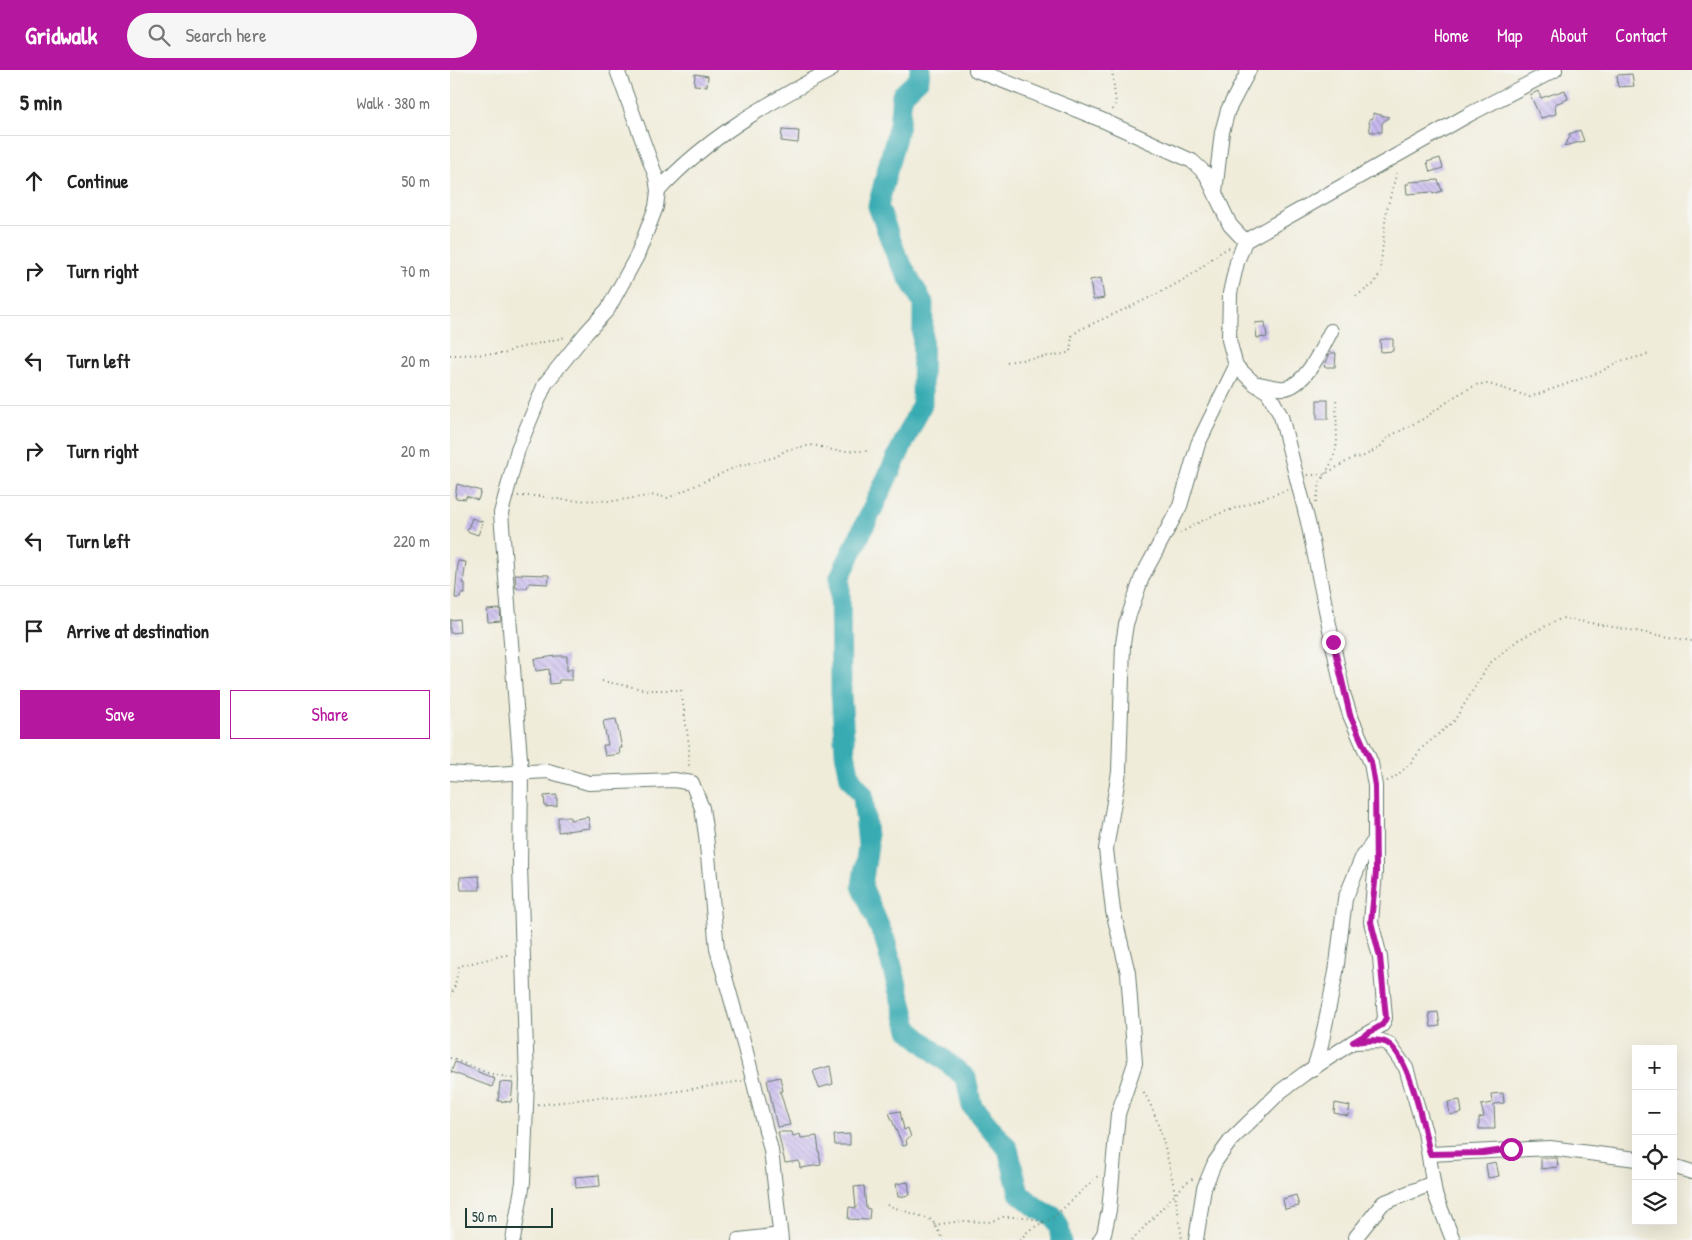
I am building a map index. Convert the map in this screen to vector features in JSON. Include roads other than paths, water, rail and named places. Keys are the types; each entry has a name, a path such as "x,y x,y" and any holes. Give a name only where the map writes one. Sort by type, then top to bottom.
{"street":[{"path":"513,1240 523,1182 527,1081 520,866 521,771 501,513 518,449 545,384 608,309 622,288 651,224 658,191 656,177 617,70"},
{"path":"658,191 692,156 717,137 831,70"},
{"path":"976,70 1102,120 1192,161 1206,174 1230,225 1245,241"},
{"path":"1215,192 1222,132 1228,110 1249,70"},
{"path":"1196,1240 1204,1188 1215,1162 1231,1140 1281,1091 1353,1042 1382,1025 1386,1018 1380,957 1371,922 1376,872 1374,841 1375,786 1371,762 1350,715 1344,693 1298,480 1291,460 1281,416 1272,397 1236,366 1229,340 1230,293 1245,241 1524,84 1555,70"},
{"path":"1255,384 1286,388 1296,382 1309,371 1331,331"},
{"path":"1100,1240 1104,1234 1109,1210 1118,1114 1135,1062 1128,973 1113,911 1106,849 1119,772 1123,644 1126,624 1142,577 1180,506 1198,444 1236,366"},
{"path":"450,773 476,775 548,771 589,783 674,780 692,784 702,808 717,949 754,1079 770,1150 781,1237 739,1240"},
{"path":"1314,1068 1320,1050 1336,972 1345,899 1362,858 1374,841"},
{"path":"1353,1042 1382,1041 1390,1044 1406,1068 1430,1154 1433,1183 1453,1240"},
{"path":"1430,1154 1550,1148 1632,1158"},
{"path":"1677,1167 1692,1172"},
{"path":"1356,1237 1383,1203 1433,1183"}],"waterway":[{"path":"920,70 919,79 902,95 899,125 878,206 897,257 923,303 922,404 840,577 841,693 845,753 850,778 863,795 868,846 862,886 885,940 909,1030 966,1078 972,1106 1008,1149 1019,1193 1037,1208 1054,1217 1059,1227 1061,1240"}]}
